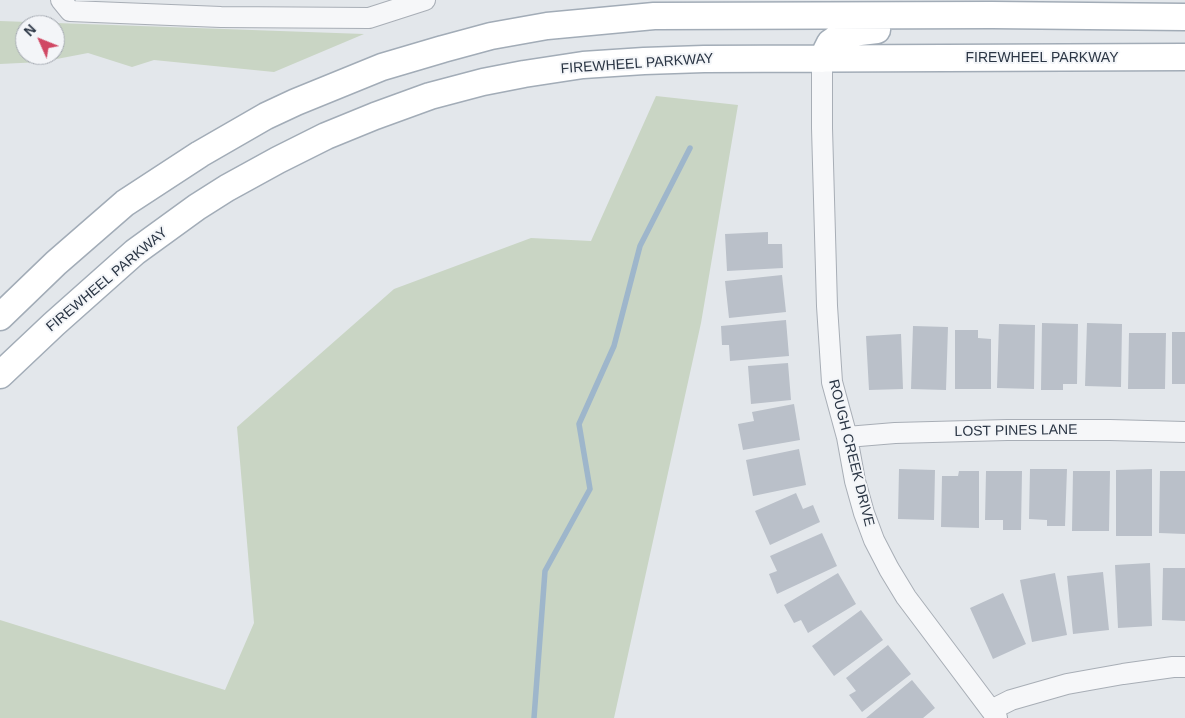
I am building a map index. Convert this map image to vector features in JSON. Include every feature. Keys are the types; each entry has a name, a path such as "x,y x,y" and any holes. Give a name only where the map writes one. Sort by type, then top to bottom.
{"main road":[{"path":"0,318 56,264 125,203 200,154 266,116 296,102 382,67 443,48 547,26 654,16 817,8 992,15 1185,17"},
{"path":"822,59 830,42 843,34 992,15"},
{"name":"FIREWHEEL PARKWAY","path":"0,375 129,258 197,207 227,188 326,136 430,96 483,82 524,74 584,65 644,61 704,59 1185,57"}],"street":[{"path":"62,0 70,11 222,8 369,18 385,7 426,0"},
{"name":"ROUGH CREEK DRIVE","path":"822,59 827,306 832,382 855,481 874,540 906,597 994,714"},
{"name":"LOST PINES LANE","path":"846,437 895,433 1007,430 1185,432"},
{"path":"994,714 1011,700 1066,684 1173,666 1185,667"}],"green space":[{"path":"0,21 15,22 15,63 0,64"},
{"path":"65,23 364,34 274,72 154,60 132,67 88,53 65,57"},
{"path":"656,96 738,105 701,323 614,718 0,718 0,620 225,690 254,623 237,427 394,289 531,238 591,241"}],"building":[{"path":"768,232 768,244 782,244 783,268 727,271 725,234"},
{"path":"782,275 786,312 729,318 725,281"},
{"path":"786,320 789,356 730,361 729,345 722,345 721,326"},
{"path":"1042,323 1078,324 1077,384 1063,384 1063,390 1041,390"},
{"path":"1087,323 1122,324 1121,387 1085,386"},
{"path":"999,324 1035,325 1034,389 997,388"},
{"path":"913,326 948,327 946,390 911,389"},
{"path":"955,330 978,330 978,338 991,339 991,389 955,389"},
{"path":"1172,332 1185,332 1185,384 1172,384"},
{"path":"1129,333 1166,333 1165,389 1128,389"},
{"path":"901,334 903,389 869,390 866,336"},
{"path":"788,363 791,400 751,404 748,366"},
{"path":"794,404 800,440 743,450 738,424 754,421 752,412"},
{"path":"799,449 806,485 753,496 746,460"},
{"path":"899,469 935,470 934,520 898,519"},
{"path":"1030,469 1067,469 1065,526 1047,526 1047,520 1029,519"},
{"path":"1152,469 1152,536 1116,536 1116,470"},
{"path":"959,471 979,471 979,528 941,527 942,476 958,476"},
{"path":"986,471 1022,471 1021,530 1003,530 1003,520 985,520"},
{"path":"1073,471 1110,471 1109,531 1072,531"},
{"path":"1160,471 1185,471 1185,534 1159,533"},
{"path":"796,493 803,509 813,505 820,522 770,545 755,511"},
{"path":"822,533 837,566 777,594 769,574 777,571 770,556"},
{"path":"1150,563 1152,626 1118,628 1115,565"},
{"path":"1163,568 1185,568 1185,621 1162,620"},
{"path":"1103,572 1109,630 1073,634 1067,576"},
{"path":"838,573 856,604 808,633 801,620 794,623 784,605"},
{"path":"1055,573 1067,635 1032,642 1020,580"},
{"path":"1003,593 1026,644 993,659 970,608"},
{"path":"861,610 883,640 834,676 812,646"},
{"path":"888,645 911,674 862,712 849,695 856,691 846,678"},
{"path":"912,680 935,708 923,718 866,718"}],"waterway":[{"path":"534,718 545,571 590,489 579,424 614,346 640,246 690,148"}]}
